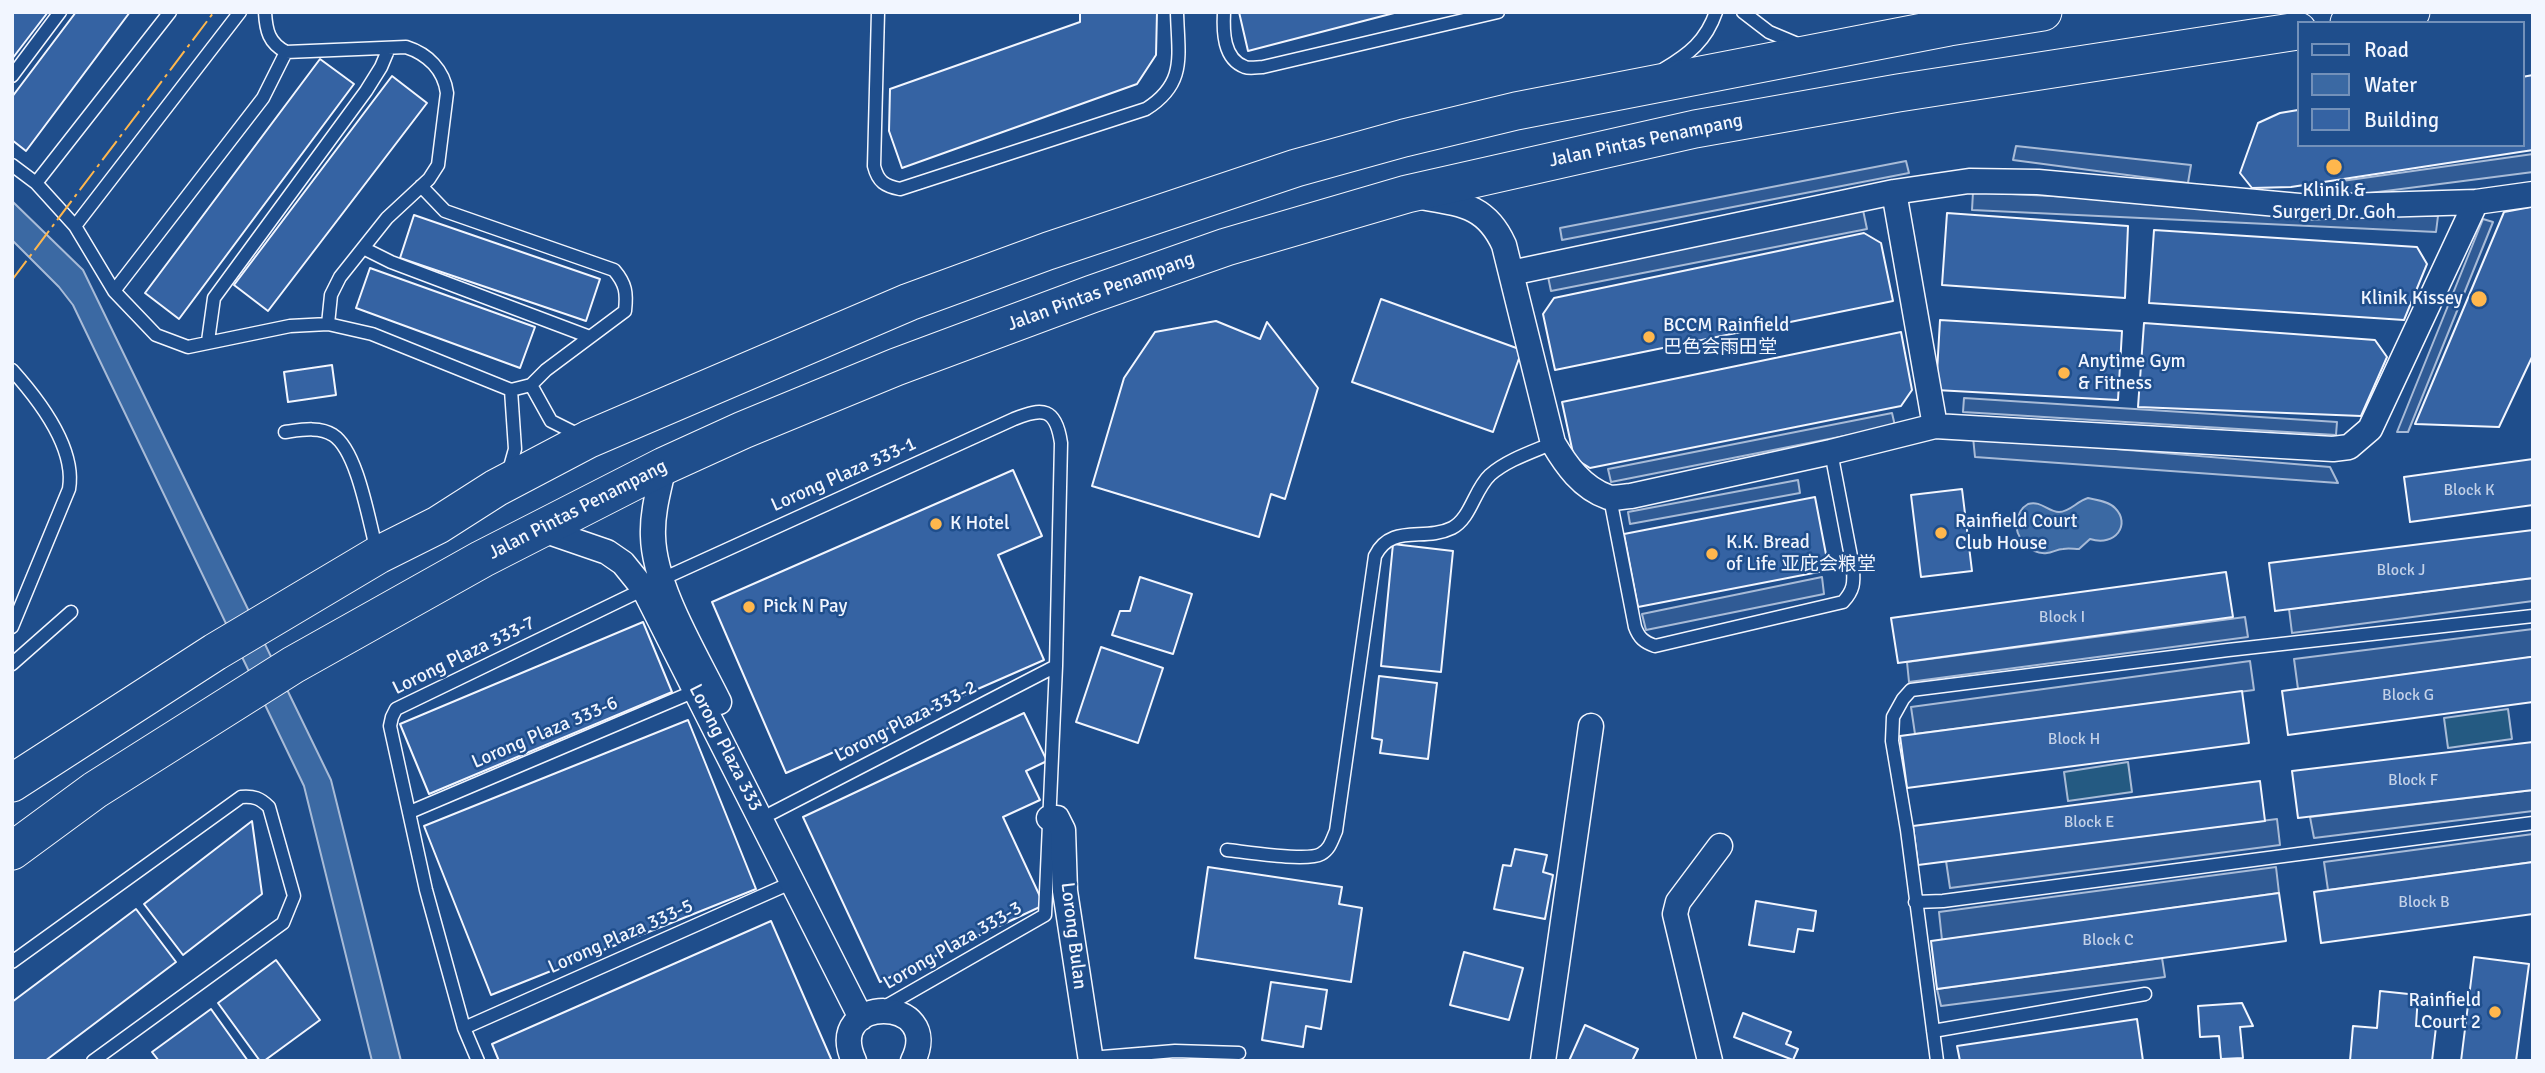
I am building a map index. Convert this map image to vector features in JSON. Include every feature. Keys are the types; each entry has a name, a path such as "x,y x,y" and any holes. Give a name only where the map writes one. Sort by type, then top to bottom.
{"main road":[{"path":"12,783 272,617 378,555 438,525 504,484 589,439 909,302 1048,251 1296,168 1516,111 1816,52 2043,12"},
{"path":"2360,21 2411,12"},
{"name":"Jalan Pintas Penampang","path":"12,851 95,790 293,664 540,529 664,466 743,430 896,367 1092,293 1226,247 1407,194 1695,129 1898,93 2296,31"}],"street":[{"path":"1511,273 1894,192 1969,181 2005,180 2310,207 2476,202 2533,194"},
{"path":"1894,192 1935,426"},
{"path":"1407,194 1475,209 1497,229 1504,245 1553,443 1566,465 1582,481 1610,498 1631,496 1831,452 1935,426 2333,449 2349,446 2370,429 2476,202"},
{"name":"Lorong Plaza 333","path":"664,466 654,511 652,584 695,691 793,882 870,1013"},
{"name":"Lorong Plaza 333","path":"540,529 607,552 652,584 772,813 870,1013"},
{"path":"1543,1061 1591,726"},
{"name":"Lorong Bulan","path":"1049,818 1057,818 1063,830 1065,891 1090,1059"},
{"path":"1710,1061 1675,914 1678,902 1720,846"},
{"path":"854,1061 849,1048 850,1037 870,1013 891,1010 902,1014 910,1022 918,1042 913,1061"}],"lane":[{"path":"12,76 60,12"},
{"path":"36,183 170,12"},
{"path":"75,226 240,12"},
{"path":"265,12 270,39 286,52 406,47 419,51 439,70 446,82 438,166 387,218 340,277 331,295 328,324"},
{"path":"878,12 874,166 877,178 886,186 900,189 1146,109 1163,98 1178,71 1177,12"},
{"path":"1224,12 1223,30 1227,49 1246,67 1262,67 1498,12"},
{"path":"1633,88 1698,46 1707,35 1716,12"},
{"path":"1743,12 1769,32 1816,52"},
{"path":"208,341 214,298 366,90 381,67 389,48"},
{"path":"114,291 263,99 286,52"},
{"path":"12,165 36,183 75,226 114,291 156,335 188,347 290,326 328,324 372,334 511,390 531,385 546,370 625,311 627,292 623,280 614,271 445,211 421,186"},
{"path":"363,248 391,262 590,337"},
{"path":"12,370 52,425 65,448 71,475 69,489 12,627"},
{"path":"531,385 551,421 589,439"},
{"path":"504,484 515,449 511,390"},
{"name":"Lorong Plaza 333-1","path":"652,584 1032,411 1046,412 1054,418 1059,428 1061,443 1056,666"},
{"path":"285,432 311,429 333,435 354,460 378,555"},
{"path":"1227,850 1305,857 1318,856 1329,849 1336,831 1374,556 1385,540 1452,528 1463,519 1488,477 1502,467 1553,443"},
{"path":"1610,498 1634,627 1639,637 1655,646 1843,602 1851,594 1854,585 1853,567 1831,452"},
{"name":"Lorong Plaza 333-7","path":"478,1061 464,1028 426,890 390,726 392,717 396,709 652,584"},
{"path":"12,664 71,612"},
{"path":"1937,1061 1907,830 1892,741 1893,718 1911,690 2228,650 2533,617"},
{"path":"1049,818 1056,666"},
{"name":"Lorong Plaza 333-2","path":"772,813 1056,666"},
{"name":"Lorong Plaza 333-6","path":"410,812 695,691"},
{"path":"12,962 241,797 261,799 269,807 294,896 283,923 93,1061"},
{"name":"Lorong Plaza 333-3","path":"870,1013 1045,915 1049,818"},
{"path":"1915,902 2533,823"},
{"name":"Lorong Plaza 333-5","path":"464,1028 793,882"},
{"path":"1934,1031 2145,994"},
{"path":"1090,1059 1175,1051 1239,1053"}],"shaded area":[{"path":"2016,146 2191,165 2188,183 2013,160"},
{"path":"2533,154 2533,172 2339,197 2335,182"},
{"path":"1906,161 1909,173 1562,240 1560,228"},
{"path":"1973,192 2438,216 2436,232 1972,210"},
{"path":"1863,210 1867,229 1551,291 1547,272"},
{"path":"2483,219 2493,222 2408,432 2397,432"},
{"path":"1964,398 2337,422 2336,435 1963,412"},
{"path":"1892,413 1895,426 1611,482 1608,469"},
{"path":"1973,437 2330,467 2338,483 1975,457"},
{"path":"1798,480 1800,493 1630,524 1628,512"},
{"path":"1822,577 1824,594 1646,630 1642,614"},
{"path":"2533,578 2533,601 2292,633 2289,609"},
{"path":"2245,617 2248,637 1909,682 1907,662"},
{"path":"2533,629 2533,657 2298,689 2294,659"},
{"path":"2250,661 2254,690 1915,734 1911,707"},
{"path":"2508,709 2512,739 2448,748 2444,718"},
{"path":"2128,762 2132,792 2068,801 2064,772"},
{"path":"2533,790 2533,811 2314,838 2310,817"},
{"path":"2277,819 2280,845 1950,888 1946,861"},
{"path":"2533,834 2533,862 2328,890 2324,862"},
{"path":"2276,867 2279,893 1942,940 1939,912"},
{"path":"2162,958 2165,977 1941,1006 1937,989"}],"water":[{"path":"12,201 83,270 331,780 401,1061 372,1061 304,786 73,305 59,287 12,240"},
{"path":"2088,498 2109,504 2120,514 2121,527 2114,537 2099,541 2090,539 2079,549 2061,549 2047,553 2035,551 2021,539 2017,519 2028,504 2037,504 2059,512"}],"building":[{"path":"12,12 48,12 12,59"},
{"path":"76,12 130,12 26,151 12,140 12,97"},
{"path":"1080,12 1157,12 1156,55 1137,84 902,168 889,131 890,89 1080,22"},
{"path":"1239,12 1398,12 1248,51"},
{"path":"320,59 354,84 179,319 145,293"},
{"path":"2533,75 2533,150 2291,187 2252,188 2240,173 2258,123 2280,113 2296,110 2296,147 2524,147 2524,77"},
{"path":"392,76 427,103 268,311 234,285"},
{"path":"2533,207 2533,355 2499,427 2415,424 2504,212"},
{"path":"1947,213 2128,226 2125,298 1942,285"},
{"path":"414,215 600,279 586,321 400,258"},
{"path":"2154,230 2417,247 2427,264 2404,320 2149,303"},
{"path":"1864,233 1881,243 1893,301 1555,370 1543,314 1554,298"},
{"path":"370,268 535,327 520,368 356,308"},
{"path":"1381,299 1522,350 1493,432 1352,382"},
{"path":"1940,320 2122,331 2118,400 1936,390"},
{"path":"1216,321 1260,339 1267,322 1318,388 1285,499 1271,494 1259,537 1092,486 1124,378 1155,332"},
{"path":"2144,323 2375,340 2387,357 2361,416 2138,407"},
{"path":"1901,332 1912,390 1901,406 1590,468 1574,458 1562,402"},
{"path":"332,365 336,395 288,402 284,372"},
{"path":"2533,459 2533,505 2410,522 2404,477"},
{"path":"1013,470 1042,536 998,555 1044,660 786,773 712,602"},
{"name":"Rainfield Court Club House","path":"1962,489 1972,571 1921,577 1911,495"},
{"path":"1815,497 1829,570 1638,607 1624,534"},
{"path":"2533,530 2533,578 2275,611 2269,563"},
{"path":"1393,544 1453,551 1441,672 1381,666"},
{"path":"2226,572 2233,617 1898,663 1891,618"},
{"path":"1140,577 1192,594 1173,654 1112,635 1120,611 1130,611"},
{"path":"643,622 672,692 429,794 400,724"},
{"path":"1101,647 1163,668 1138,743 1076,722"},
{"path":"2533,657 2533,702 2288,735 2282,691"},
{"path":"1379,676 1437,683 1428,759 1380,753 1382,740 1372,738"},
{"path":"2242,691 2249,743 1907,788 1900,736"},
{"path":"1024,713 1047,761 1026,771 1040,800 1003,817 1044,905 880,982 803,817"},
{"path":"688,720 756,889 491,995 424,826"},
{"path":"2533,742 2533,790 2298,818 2292,771"},
{"path":"2260,781 2265,821 1918,865 1913,826"},
{"path":"252,821 262,894 183,955 144,904"},
{"path":"1515,849 1547,855 1543,872 1553,875 1545,919 1494,909 1503,865 1511,866"},
{"path":"2533,862 2533,914 2321,943 2314,892"},
{"path":"1208,867 1342,887 1339,904 1362,908 1351,982 1195,958"},
{"path":"2279,893 2286,941 1937,989 1931,941"},
{"path":"1756,901 1816,911 1813,931 1798,929 1794,952 1749,945"},
{"path":"136,909 176,962 45,1061 12,1061 12,1002"},
{"path":"771,921 832,1061 499,1061 492,1044"},
{"path":"1464,952 1523,968 1509,1020 1450,1005"},
{"name":"Rainfield Court 2","path":"2474,957 2529,964 2516,1061 2461,1061"},
{"path":"276,960 320,1020 264,1061 260,1061 218,1003"},
{"path":"1271,982 1327,990 1321,1029 1306,1026 1303,1047 1262,1040"},
{"path":"2380,991 2418,995 2416,1026 2436,1027 2432,1061 2350,1061 2353,1026 2377,1028"},
{"path":"2242,1003 2253,1026 2240,1027 2243,1058 2221,1059 2219,1036 2200,1037 2198,1006"},
{"path":"211,1009 248,1061 159,1061 152,1052"},
{"path":"1743,1013 1791,1032 1786,1044 1798,1049 1793,1060 1734,1037"},
{"path":"2137,1019 2143,1061 1960,1061 1957,1046"},
{"path":"1585,1025 1638,1049 1632,1061 1569,1061"}],"power":[{"path":"12,280 214,12"}],"place":[{"name":"Klinik & Surgeri Dr. Goh","path":"2334,167"},
{"name":"Klinik Kissey","path":"2479,299"},
{"name":"BCCM Rainfield 巴色会雨田堂","path":"1649,337"},
{"name":"Anytime Gym & Fitness","path":"2064,373"},
{"name":"K Hotel","path":"936,524"},
{"name":"Rainfield Court Club House","path":"1941,533"},
{"name":"K.K. Bread of Life 亚庇会粮堂","path":"1712,554"},
{"name":"Pick N Pay","path":"749,607"},
{"name":"Rainfield Court 2","path":"2495,1012"}]}
